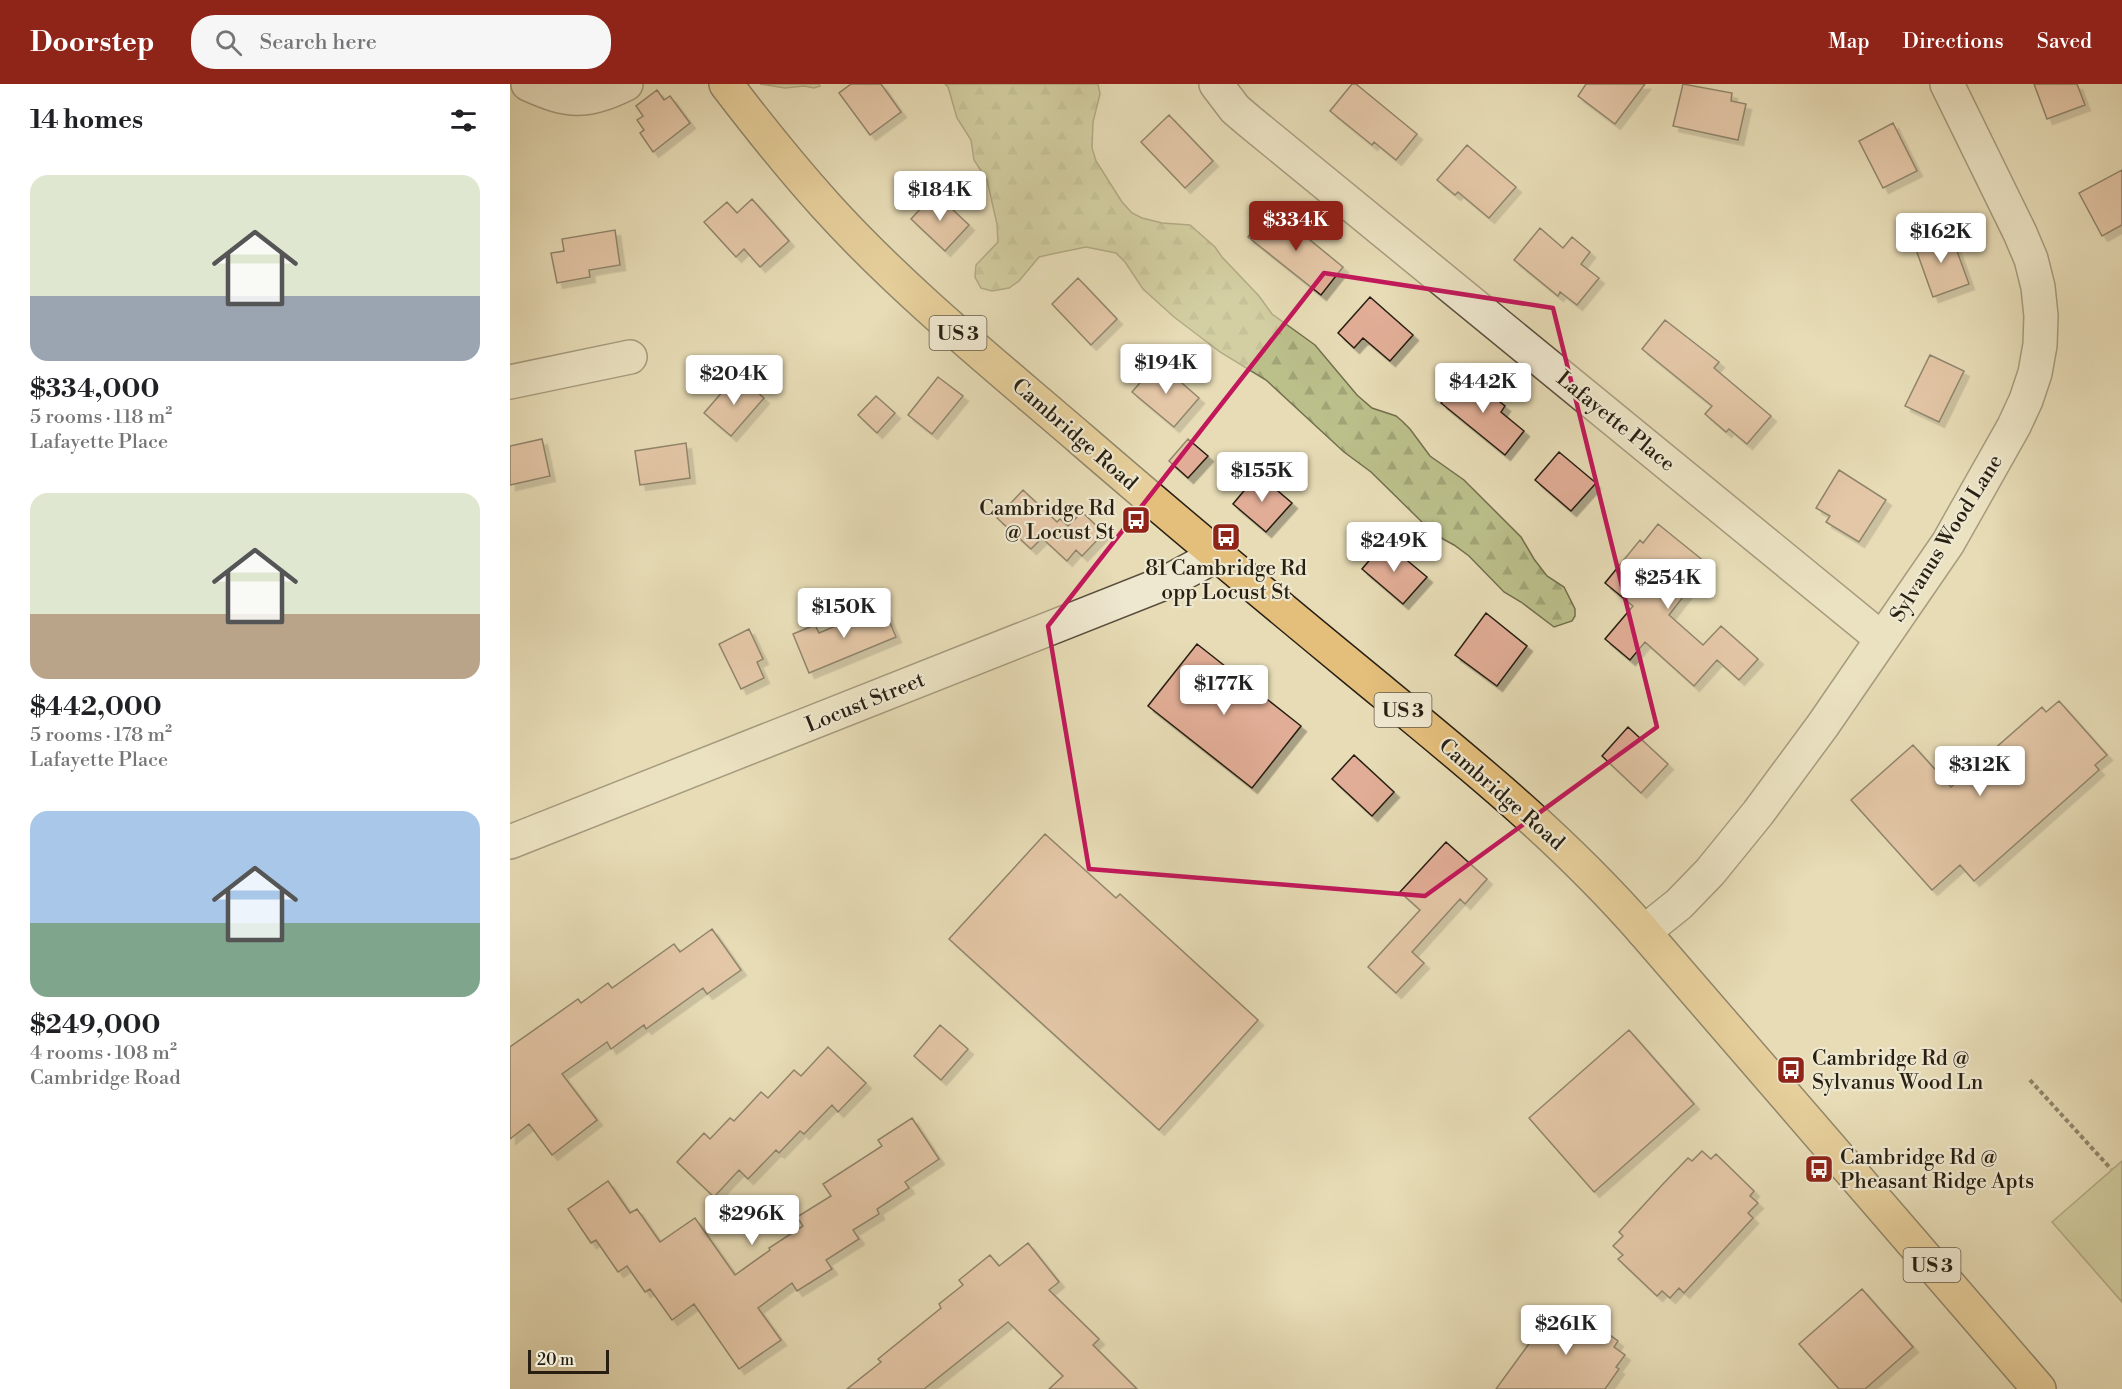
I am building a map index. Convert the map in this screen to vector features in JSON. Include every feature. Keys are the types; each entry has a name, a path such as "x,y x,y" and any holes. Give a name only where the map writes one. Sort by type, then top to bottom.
{"highway":[{"name":"Cambridge Road","path":"726,84 764,134 826,206 879,260 969,343 1217,555 1522,808 1585,868 1644,932 2039,1389"}],"street":[{"path":"528,84 556,96 580,99 606,93 626,84"},
{"name":"Lafayette Place","path":"1216,84 1235,109 1249,121 1882,639"},
{"name":"Sylvanus Wood Lane","path":"1644,932 1679,904 1710,872 1823,725 1948,543 2014,426 2026,400 2035,373 2040,345 2041,316 2038,287 2031,259 1947,84"},
{"path":"510,382 630,357"},
{"name":"Locust Street","path":"510,842 1157,586 1185,574 1217,555"}],"path":[{"path":"2030,1080 2111,1169"}],"highlighted area":[{"path":"1324,273 1553,308 1657,727 1425,896 1089,869 1048,626"}],"green space":[{"path":"760,84 819,84 820,86 785,88"},
{"path":"945,84 1098,84 1100,94 1093,122 1092,148 1096,161 1122,202 1132,213 1142,218 1162,223 1190,225 1215,247 1272,314 1315,345 1357,395 1372,408 1396,416 1402,421 1430,456 1464,480 1521,537 1547,576 1564,587 1575,609 1572,621 1554,627 1504,592 1469,556 1423,523 1371,472 1344,452 1266,380 1220,352 1174,317 1143,289 1125,262 1116,253 1086,247 1039,257 1019,281 1009,288 992,291 981,288 975,277 976,265 998,242 997,224 987,180 974,160 971,140 957,118 948,87"},
{"path":"2122,1161 2122,1302 2052,1222"}],"building":[{"path":"851,84 881,84 901,112 870,135 839,93"},
{"path":"1352,84 1356,84 1417,134 1396,160 1374,142 1372,145 1330,111"},
{"path":"1586,84 1645,84 1615,124 1578,96"},
{"path":"1683,84 1732,93 1731,101 1746,104 1738,140 1673,126"},
{"path":"2034,84 2077,84 2085,105 2047,119"},
{"path":"657,90 664,100 670,96 690,123 653,152 640,133 644,130 637,120 643,116 636,106"},
{"path":"1169,115 1213,161 1185,188 1141,142"},
{"path":"1893,123 1917,171 1883,188 1859,141"},
{"path":"1467,145 1516,187 1489,218 1458,192 1455,195 1437,180"},
{"path":"2122,170 2122,225 2102,236 2079,193"},
{"path":"935,193 969,225 945,251 911,219"},
{"path":"752,199 789,241 760,267 744,249 736,257 704,222 727,202 737,213"},
{"path":"1271,208 1343,267 1321,295 1248,237"},
{"path":"1540,228 1563,248 1572,237 1590,252 1581,264 1599,278 1577,305 1560,292 1558,296 1514,260"},
{"path":"615,230 620,265 589,270 590,277 557,283 551,253 564,251 562,239"},
{"path":"1950,232 1969,284 1933,297 1914,244"},
{"path":"1078,278 1117,319 1091,345 1052,304"},
{"path":"1370,297 1413,335 1390,361 1363,338 1354,348 1338,333"},
{"path":"1665,320 1719,362 1714,368 1771,416 1747,444 1729,429 1726,432 1705,414 1712,406 1642,349"},
{"path":"1930,355 1964,371 1939,422 1905,406"},
{"path":"1158,362 1199,398 1174,427 1132,392"},
{"path":"1464,374 1505,406 1501,412 1524,431 1505,455 1441,403"},
{"path":"737,375 764,398 731,436 704,413"},
{"path":"938,377 963,396 932,434 908,415"},
{"path":"876,396 895,413 877,433 858,415"},
{"path":"542,439 550,476 510,485 510,446"},
{"path":"1188,439 1208,456 1188,478 1169,461"},
{"path":"686,443 690,478 640,485 635,451"},
{"path":"1559,452 1596,483 1571,511 1535,480"},
{"path":"1839,470 1886,500 1859,542 1826,522 1830,516 1816,508"},
{"path":"1258,474 1292,503 1266,532 1233,504"},
{"path":"1023,490 1057,522 1060,519 1068,526 1082,512 1104,533 1082,556 1076,550 1067,561 1042,538 1031,549 997,518"},
{"path":"1658,524 1705,562 1690,580 1694,583 1669,615 1703,645 1721,626 1758,659 1739,680 1717,660 1694,686 1645,642 1630,660 1605,639 1633,606 1605,583 1640,540 1643,543"},
{"path":"1385,542 1427,577 1403,604 1362,569"},
{"path":"883,606 896,637 809,673 793,634 815,625 819,633"},
{"path":"1486,613 1527,646 1497,686 1455,655"},
{"path":"749,629 763,659 757,662 764,678 741,689 719,644"},
{"path":"1197,644 1301,726 1252,788 1148,706"},
{"path":"2059,701 2107,755 2095,765 2099,770 1974,881 1960,865 1932,890 1851,800 1913,745 1951,787 2042,707 2046,712"},
{"path":"1628,727 1668,764 1641,793 1602,756"},
{"path":"1354,755 1394,792 1372,816 1332,779"},
{"path":"1045,834 1116,898 1120,894 1258,1020 1159,1130 949,939"},
{"path":"1446,842 1487,879 1465,904 1460,899 1412,952 1424,963 1396,993 1368,967 1420,910 1400,892"},
{"path":"712,929 741,970 707,994 703,988 646,1029 644,1025 611,1049 607,1042 562,1074 597,1120 552,1155 529,1124 510,1139 510,1047 578,999 581,1003 608,983 612,988 674,944 680,952"},
{"path":"940,1025 968,1049 941,1080 914,1056"},
{"path":"1629,1030 1694,1104 1594,1192 1529,1118"},
{"path":"828,1047 866,1083 838,1112 832,1105 804,1134 800,1131 779,1153 776,1150 748,1179 739,1170 714,1197 677,1162 704,1133 710,1139 730,1118 734,1121 761,1092 768,1098 794,1070 801,1076"},
{"path":"912,1118 939,1159 905,1182 909,1188 877,1209 879,1214 853,1230 859,1239 826,1260 832,1269 797,1291 792,1283 758,1308 781,1340 739,1369 694,1304 672,1320 650,1289 645,1292 627,1266 618,1272 596,1240 591,1243 568,1209 608,1181 630,1213 637,1209 660,1242 695,1218 735,1275 770,1250 769,1248 803,1226 797,1217 831,1196 823,1184 882,1146 878,1140"},
{"path":"1702,1151 1711,1159 1716,1154 1754,1191 1750,1196 1758,1203 1748,1213 1753,1218 1684,1293 1679,1288 1670,1298 1662,1291 1657,1296 1618,1259 1623,1255 1613,1246 1623,1236 1619,1232 1662,1185 1688,1158 1692,1161"},
{"path":"1028,1243 1059,1282 1049,1290 1099,1339 1093,1345 1137,1389 1049,1389 1063,1376 1008,1322 924,1389 847,1389 881,1362 878,1359 941,1308 939,1304 963,1285 959,1280 990,1255 999,1266"},
{"path":"1862,1289 1913,1347 1865,1389 1839,1389 1799,1344"},
{"path":"1564,1306 1573,1313 1577,1308 1604,1328 1603,1330 1618,1341 1614,1347 1625,1355 1616,1367 1619,1369 1605,1389 1496,1389 1550,1315 1554,1319"}],"place":[{"name":"Cambridge Rd @ Locust St","path":"1136,520"},
{"name":"81 Cambridge Rd opp Locust St","path":"1226,537"},
{"name":"Cambridge Rd @ Sylvanus Wood Ln","path":"1791,1070"},
{"name":"Cambridge Rd @ Pheasant Ridge Apts","path":"1819,1169"}]}
